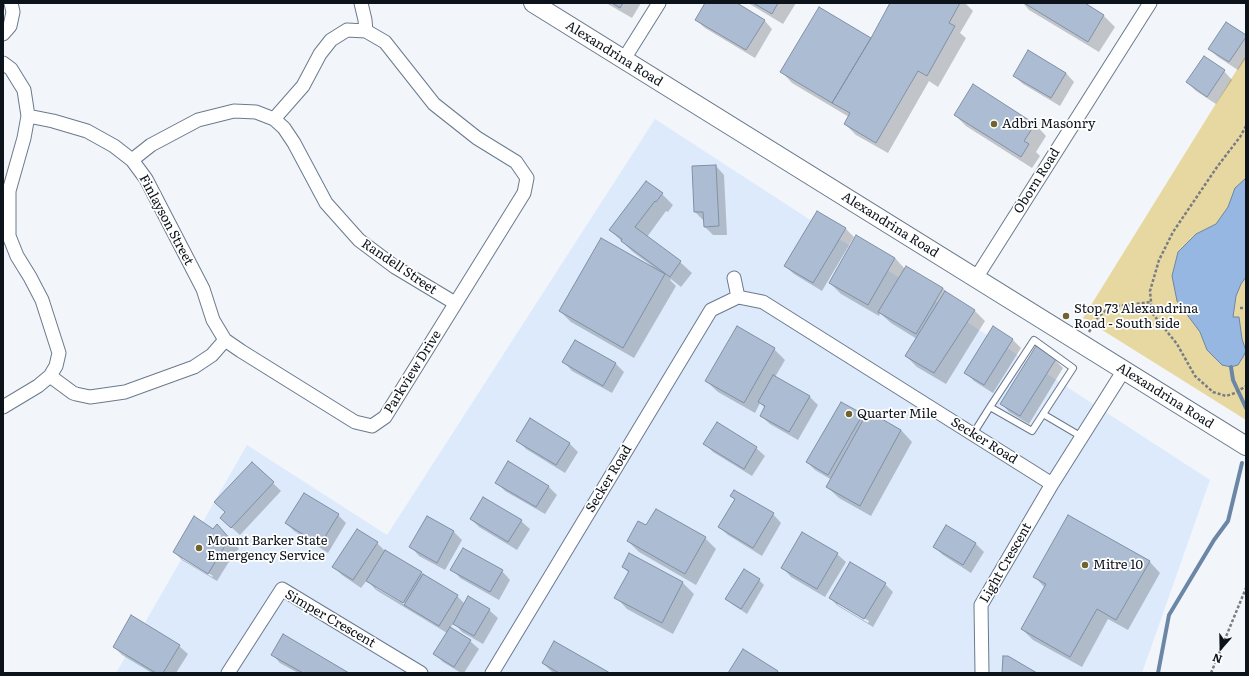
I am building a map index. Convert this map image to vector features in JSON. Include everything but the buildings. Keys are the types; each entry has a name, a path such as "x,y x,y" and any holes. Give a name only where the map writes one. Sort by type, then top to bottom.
{"main road":[{"name":"Alexandrina Road","path":"533,3 1246,446"}],"street":[{"path":"3,34 10,26 13,12 11,3"},
{"path":"361,3 366,31"},
{"path":"624,59 659,3"},
{"name":"Oborn Road","path":"976,278 1150,3"},
{"name":"Parkview Drive","path":"225,340 355,422 372,426 385,417 524,193 527,178 516,162 477,138 434,104 385,42 366,31 347,30 331,40 320,54 303,86 274,119"},
{"path":"3,63 11,69 24,90 28,116 24,138 6,206 9,236 17,256 42,300 59,353 56,366 50,376 38,386 3,408"},
{"name":"Randell Street","path":"132,160 151,145 198,120 234,111 256,112 274,119 284,128 294,143 326,203 359,240 395,267 455,304"},
{"name":"Finlayson Street","path":"28,116 53,121 88,131 114,146 132,160 146,179 202,289 213,320 225,340"},
{"path":"734,278 738,297"},
{"name":"Secker Road","path":"492,673 711,310 738,297 763,302 1052,484"},
{"path":"50,376 73,393 83,396 90,397 124,392 194,367 212,355 225,340"},
{"path":"1052,484 1124,370"},
{"name":"Light Crescent","path":"982,673 981,605 1052,484"},
{"name":"Simper Crescent","path":"228,673 282,589 422,673"}],"lane":[{"path":"973,434 990,407 1034,340 1073,368 1032,431 990,407"},
{"path":"1043,414 1082,437"}],"path":[{"path":"1246,126 1240,137 1217,167 1173,232 1159,260 1150,292 1152,313 1177,344 1195,376 1213,392 1226,396 1235,393 1246,386"},
{"path":"1082,344 1098,317 1110,307 1151,302"},
{"path":"1240,308 1246,308"},
{"path":"1210,673 1246,588"}],"shaded area":[{"path":"1246,55 1246,420 1083,318"},
{"path":"655,119 1210,480 1142,673 116,673 247,445 387,535"}],"water":[{"path":"1246,178 1246,277 1236,296 1233,317 1239,317 1242,339 1246,351 1238,365 1231,367 1222,365 1207,350 1200,332 1177,301 1172,276 1178,252 1196,234 1216,224 1228,207 1235,188"}],"waterway":[{"path":"1231,367 1233,380 1246,408"},
{"path":"1158,673 1169,615 1214,540 1228,521 1242,463"}],"place":[{"name":"Adbri Masonry","path":"994,124"},
{"name":"Stop 73 Alexandrina Road - South side","path":"1066,316"},
{"name":"Quarter Mile","path":"849,414"},
{"name":"Mount Barker State Emergency Service","path":"199,548"},
{"name":"Mitre 10","path":"1085,565"}]}
